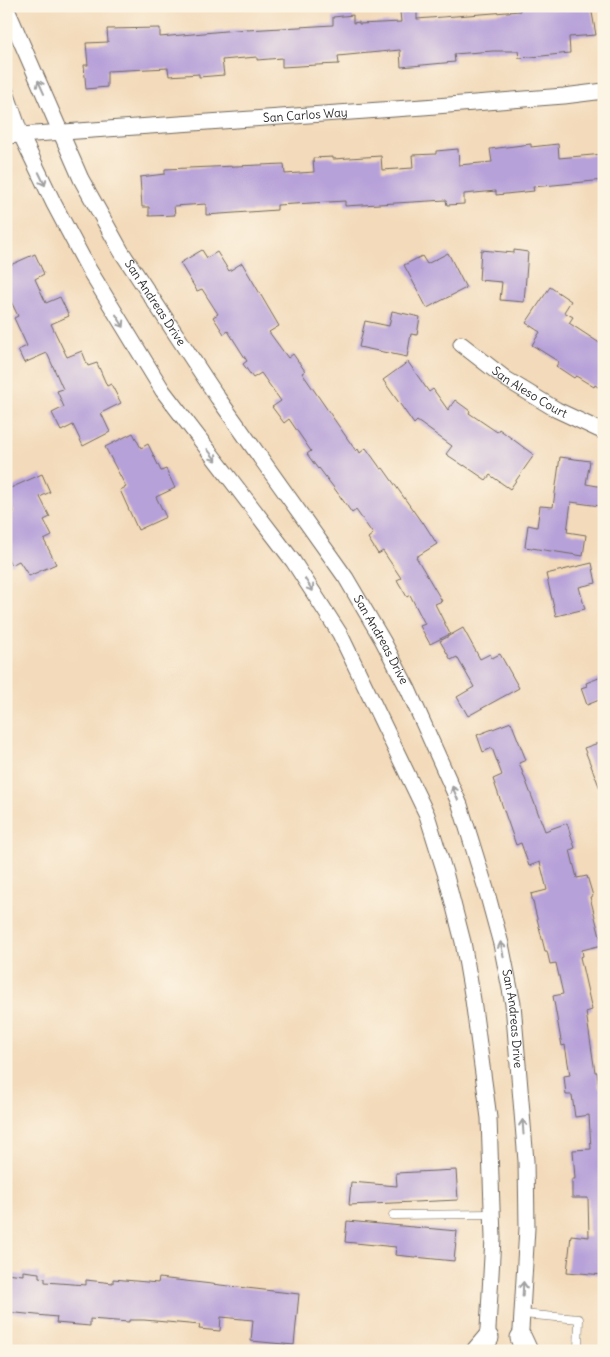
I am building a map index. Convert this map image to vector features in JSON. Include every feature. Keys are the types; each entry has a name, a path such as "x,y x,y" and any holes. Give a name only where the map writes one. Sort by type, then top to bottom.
{"street":[{"name":"San Andreas Drive","path":"6,7 81,180 121,251 218,398 346,578 384,641 436,749 460,805 501,944 513,1004 526,1161 527,1228 522,1314 523,1347"},
{"name":"San Carlos Way","path":"14,135 423,107 604,91"},
{"path":"6,92 14,135 88,268 163,390 293,561 340,634 427,815 463,942 473,1000 488,1118 494,1238 484,1346"},
{"name":"San Aleso Court","path":"461,344 506,379 557,410 604,432"}],"lane":[{"path":"393,1215 492,1214"},
{"path":"522,1314 580,1319 578,1350 582,1351"}],"building":[{"path":"520,6 571,6 572,9 591,7 596,35 569,37 570,53 519,58 518,51 454,54 455,62 401,67 400,50 338,56 339,64 282,67 282,58 257,60 257,57 222,60 224,75 199,77 199,74 169,76 168,68 107,71 107,87 86,89 84,65 88,65 86,43 108,42 107,29 160,28 160,37 247,29 333,25 333,17 353,15 353,23 359,22 359,24 401,22 400,12 417,11 417,19 520,11"},
{"path":"531,144 531,147 558,144 559,158 604,154 604,180 533,187 534,191 496,195 496,191 464,194 464,204 447,205 446,200 345,206 345,201 277,205 277,210 206,215 206,204 174,206 175,215 149,216 149,207 142,207 140,177 165,174 165,169 284,164 285,174 314,172 313,158 333,157 333,159 381,156 382,170 413,168 412,155 436,154 436,151 458,149 459,165 492,162 490,149"},
{"path":"202,250 207,258 217,252 229,271 242,263 279,326 269,332 288,358 293,354 305,371 302,373 356,451 358,449 360,453 366,448 423,522 437,544 416,557 442,601 435,604 450,634 430,644 420,626 425,624 410,595 407,597 397,580 401,578 383,551 378,554 368,538 373,534 356,510 352,513 307,454 311,451 289,419 284,423 272,407 281,401 261,373 253,378 243,364 247,361 228,331 224,334 213,317 218,314 202,289 197,291 180,263"},
{"path":"481,250 514,253 514,250 528,252 524,302 500,300 502,282 479,280"},
{"path":"448,253 466,288 427,308 404,265 422,256 427,264"},
{"path":"35,254 44,274 35,279 46,303 60,297 69,316 51,324 67,357 82,351 88,366 97,363 107,386 111,384 121,403 101,413 110,432 83,446 73,425 61,431 52,413 64,407 57,391 63,389 47,353 24,363 18,350 27,346 14,318 18,316 6,291 6,267"},
{"path":"550,287 571,301 564,312 573,317 569,323 604,346 604,391 576,376 574,378 556,366 559,362 532,345 540,332 526,323"},
{"path":"392,311 420,317 417,335 411,334 407,357 359,347 365,321 389,326"},
{"path":"408,362 429,392 433,389 448,410 455,400 470,411 469,413 497,432 499,429 534,455 510,489 490,475 486,480 446,454 452,446 417,421 414,424 383,380"},
{"path":"133,433 141,448 148,444 161,471 166,469 175,488 156,497 166,517 138,530 120,490 126,487 105,447"},
{"path":"560,457 590,461 586,484 603,487 600,506 571,502 567,532 586,535 583,556 525,547 528,525 537,527 540,506 553,507"},
{"path":"42,474 50,492 40,497 50,517 44,520 52,536 44,540 56,564 29,576 19,561 11,565 6,555 6,516 14,512 6,495 6,490"},
{"path":"592,563 596,583 579,587 585,609 556,616 546,574"},
{"path":"463,628 480,659 490,654 492,658 500,654 519,688 468,716 457,697 474,687 457,657 451,660 440,641"},
{"path":"604,676 604,698 587,705 581,688 587,686 586,683"},
{"path":"511,722 526,760 519,763 545,831 567,823 575,848 570,850 577,878 587,876 593,896 590,897 602,945 582,950 583,956 580,957 592,1010 586,1012 595,1072 597,1072 599,1088 604,1087 604,1275 567,1272 571,1235 589,1237 588,1198 572,1198 572,1179 575,1179 573,1150 591,1149 589,1115 575,1117 572,1095 566,1095 564,1076 570,1075 565,1045 562,1046 553,996 563,994 556,963 550,964 547,951 545,951 531,894 547,890 540,862 529,866 521,843 516,845 493,779 502,775 492,748 483,752 477,735"},
{"path":"604,741 604,795 603,796 584,748"},
{"path":"456,1170 458,1200 349,1205 351,1182 397,1186 396,1173"},
{"path":"347,1221 457,1231 454,1261 395,1255 396,1247 345,1242"},
{"path":"23,1271 39,1273 39,1277 45,1278 45,1282 86,1285 86,1280 113,1283 113,1279 158,1283 159,1278 299,1294 294,1345 251,1341 253,1320 221,1317 220,1331 199,1329 200,1325 144,1320 129,1320 129,1322 90,1319 90,1326 56,1323 57,1317 6,1312 6,1273 23,1275"}]}
